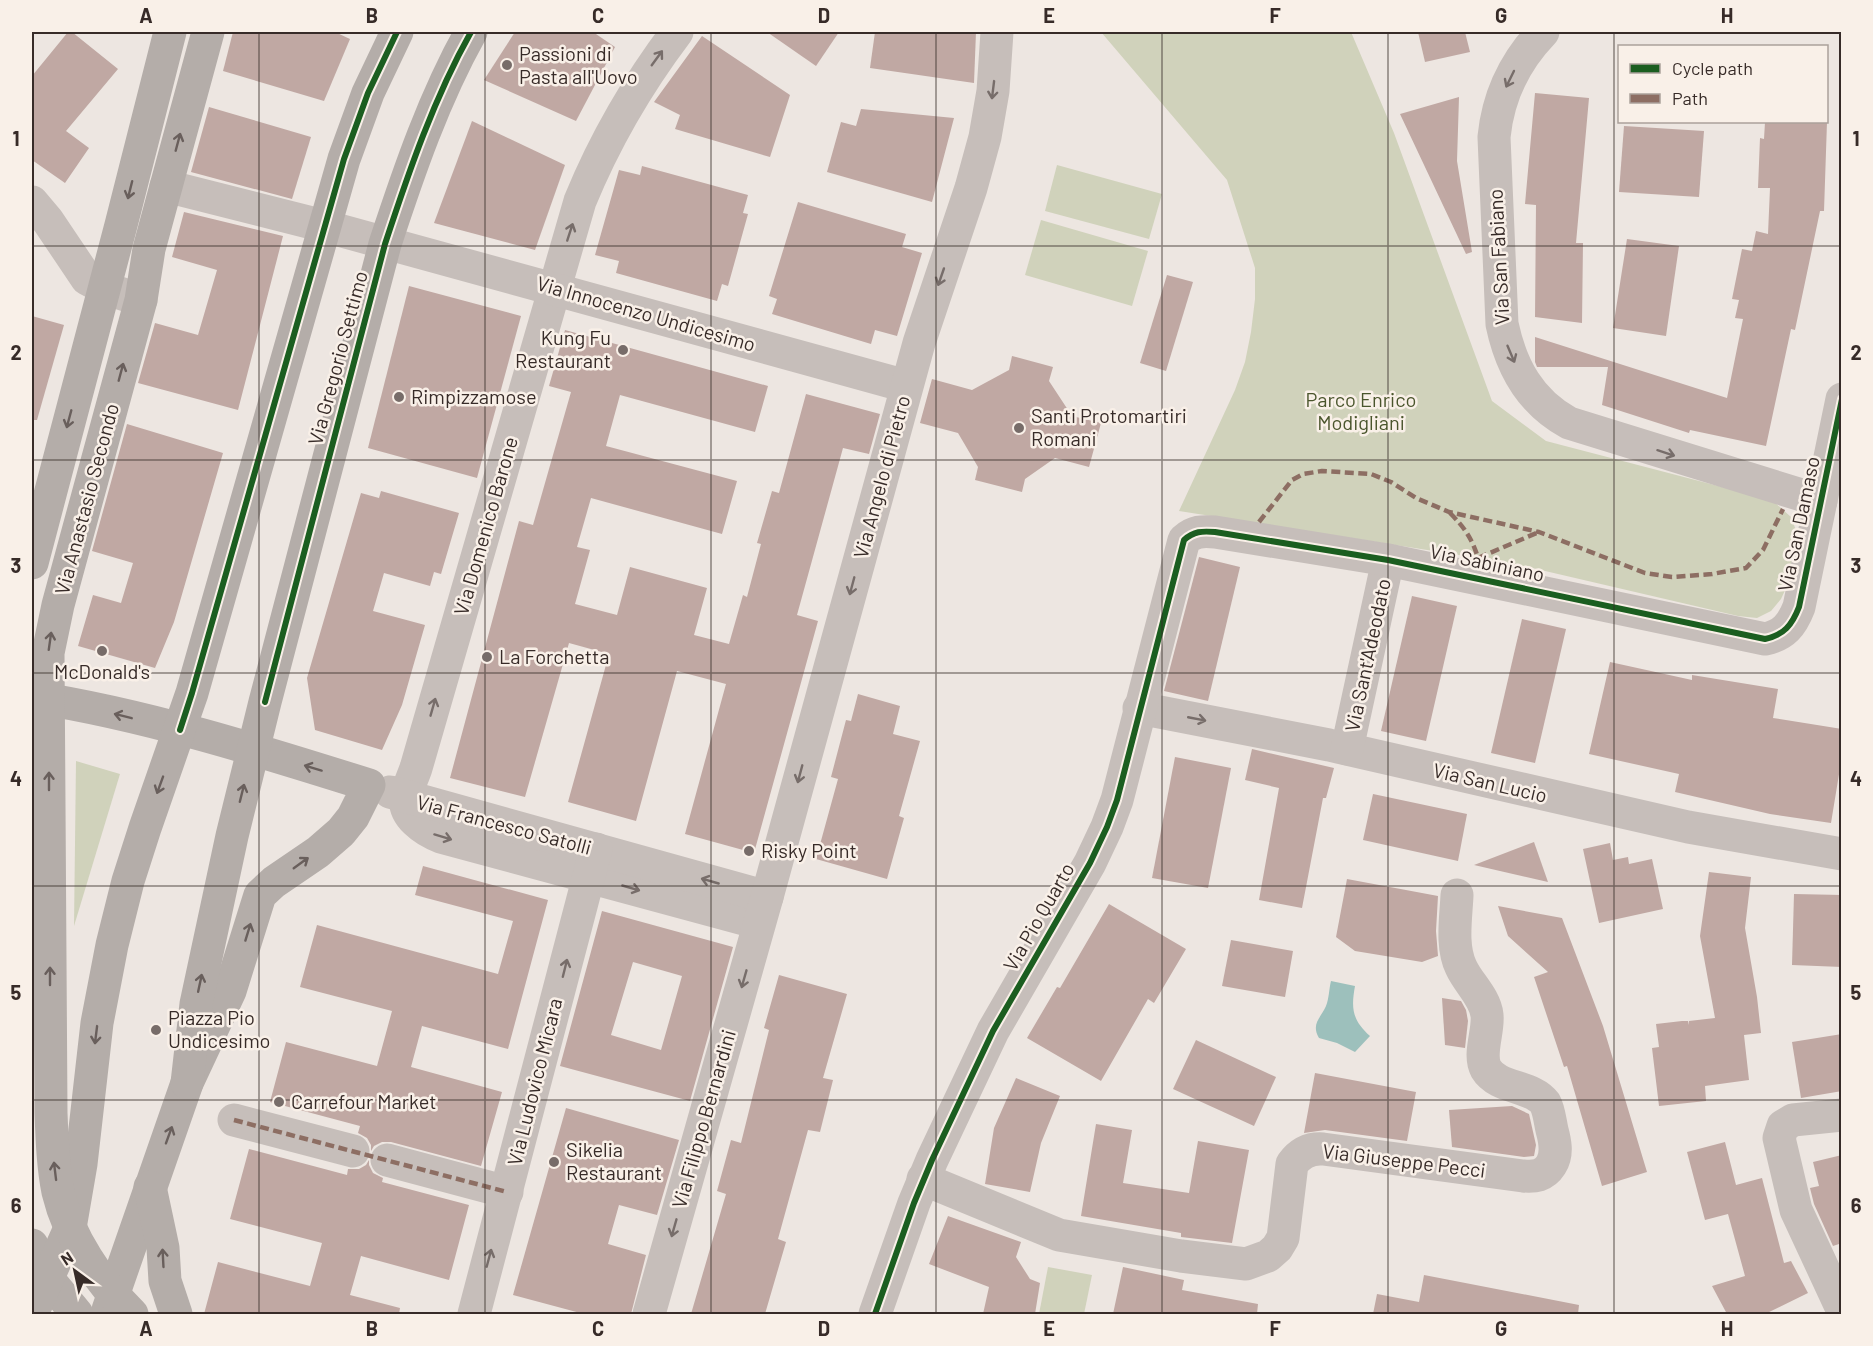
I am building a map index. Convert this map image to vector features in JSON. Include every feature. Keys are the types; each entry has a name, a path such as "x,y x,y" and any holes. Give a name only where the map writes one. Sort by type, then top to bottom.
{"main road":[{"name":"Via Anastasio Secondo","path":"32,563 170,32"},
{"name":"Via Anastasio Secondo","path":"40,698 53,624 141,300 149,249 208,32"},
{"path":"32,1314 70,1228 81,1164 97,1023 112,945 145,828 194,687 324,226 359,115 397,32"},
{"name":"Via Gregorio Settimo","path":"253,750 385,244 430,117 457,56 471,32"},
{"path":"40,698 180,730 369,785 353,817 341,832 318,852 269,886 260,896 230,991 187,1083 150,1187 117,1308 70,1228 59,1193 52,1144 40,698"},
{"path":"187,1083 196,1004 253,750"},
{"path":"150,1187 163,1248 165,1281 176,1314"},
{"path":"32,1245 48,1280 77,1314"}],"street":[{"name":"Via Domenico Barone","path":"406,798 580,201 623,110 676,32"},
{"name":"Via Angelo di Pietro","path":"763,910 906,386 971,188 985,137 993,91 997,32"},
{"name":"Via San Fabiano","path":"1543,32 1532,44 1509,80 1497,111 1494,137 1502,324 1508,347 1527,388 1549,412 1569,423 1821,501"},
{"name":"Via Innocenzo Undicesimo","path":"166,186 554,288 906,386"},
{"path":"32,202 48,221 82,274 104,288 141,300"},
{"name":"Via San Damaso","path":"1765,639 1785,631 1794,620 1799,607 1842,399"},
{"name":"Via Sabiniano","path":"1202,531 1388,560 1765,639"},
{"name":"Via Pio Quarto","path":"875,1314 923,1179 993,1031 1090,863 1107,827 1117,800 1182,546 1184,540 1191,534 1202,531"},
{"name":"Via Sant'Adeodato","path":"1347,749 1388,560"},
{"name":"Via San Lucio","path":"1139,708 1347,749 1688,827 1842,854"},
{"path":"369,785 406,798"},
{"name":"Via Francesco Satolli","path":"406,798 592,863 763,910"},
{"name":"Via Ludovico Micara","path":"474,1314 592,863"},
{"name":"Via Giuseppe Pecci","path":"923,1179 1059,1235 1181,1256 1246,1264 1268,1256 1283,1238 1293,1164 1301,1154 1308,1151 1323,1149 1523,1176 1542,1174 1554,1160 1556,1144 1547,1108 1542,1100 1494,1077 1486,1068 1484,1058 1487,1014 1484,1004 1463,971 1455,946 1457,895"},
{"name":"Via Filippo Bernardini","path":"649,1314 763,910"},
{"path":"1842,1114 1793,1120 1783,1126 1779,1138 1796,1210 1842,1309"},
{"path":"234,1120 353,1151"},
{"path":"387,1160 507,1192"}],"green space":[{"name":"Parco Enrico Modigliani","path":"1101,32 1351,32 1394,133 1492,401 1546,441 1772,500 1791,517 1797,533 1787,586 1781,599 1771,611 1757,618 1738,616 1528,567 1179,511 1235,390 1245,362 1255,299 1255,268 1227,180"},
{"path":"1057,165 1162,194 1149,239 1045,211"},
{"path":"1041,220 1148,251 1132,306 1025,275"},
{"path":"76,761 120,774 74,926"},
{"path":"1048,1267 1092,1275 1084,1314 1039,1314"}],"water":[{"path":"1331,981 1355,986 1354,1013 1360,1025 1370,1036 1355,1052 1337,1043 1319,1038 1317,1033 1316,1025 1327,1003"}],"building":[{"path":"68,32 72,32 118,69 66,131 89,148 65,183 32,160 32,76"},
{"path":"233,32 335,32 350,39 324,101 223,71"},
{"path":"515,32 593,32 615,47 576,121 484,80"},
{"path":"767,32 839,32 816,66"},
{"path":"875,32 976,32 974,83 870,68"},
{"path":"1418,32 1465,32 1470,52 1425,62"},
{"path":"702,36 790,95 770,157 675,129 680,115 654,102"},
{"path":"1535,93 1589,98 1576,243 1583,243 1582,323 1535,317 1536,205 1525,204"},
{"path":"1459,97 1457,161 1472,252 1466,254 1400,114"},
{"path":"209,107 311,137 292,199 191,172"},
{"path":"861,109 954,118 932,202 827,172 841,122 856,126"},
{"path":"472,121 565,165 535,250 434,223"},
{"path":"1765,123 1827,123 1824,211 1820,211 1795,330 1791,329 1766,446 1690,430 1689,433 1602,405 1608,367 1537,367 1535,337 1727,398 1743,319 1735,318 1739,300 1732,299 1742,249 1752,251 1756,231 1768,234 1770,188 1758,188 1760,138 1764,139"},
{"path":"1624,126 1704,131 1699,197 1619,192"},
{"path":"642,166 748,195 743,213 748,214 728,286 722,284 717,301 616,273 619,261 595,255 619,170 640,175"},
{"path":"798,202 906,234 902,247 922,253 897,336 875,330 871,344 772,314 777,299 769,296"},
{"path":"184,212 283,236 238,410 138,383 155,323 198,335 217,270 172,257"},
{"path":"1627,239 1679,246 1666,336 1613,328"},
{"path":"1167,275 1193,282 1166,371 1140,363"},
{"path":"409,286 521,316 477,478 368,448"},
{"path":"32,316 64,325 37,420 32,420"},
{"path":"565,330 768,386 755,432 620,395 606,446 737,481 722,534 591,498 577,547 590,550 575,604 617,615 630,567 707,588 694,635 729,644 743,595 747,597 761,544 757,543 772,491 779,493 806,394 880,414 869,454 843,448 797,615 818,621 754,853 685,834 726,684 677,671 636,821 568,802 609,654 569,643 525,797 450,778 519,521 533,525 571,392 549,386"},
{"name":"Santi Protomartiri Romani","path":"1012,356 1053,367 1049,381 1072,416 1101,423 1089,467 1055,458 1025,479 1022,492 975,480 978,467 958,433 920,423 932,379 972,390 1009,370"},
{"path":"127,424 223,453 174,622 155,668 78,646 93,595 121,603 133,563 92,551"},
{"path":"381,491 459,513 441,574 434,572 430,586 384,573 373,611 425,625 402,705 382,750 315,730 307,678 361,493 379,498"},
{"path":"1199,557 1240,567 1208,701 1164,691"},
{"path":"1412,596 1457,606 1426,741 1381,731"},
{"path":"1522,619 1566,629 1535,763 1491,753"},
{"path":"1610,662 1692,680 1692,675 1778,689 1773,718 1842,729 1842,756 1831,823 1770,814 1675,792 1679,774 1589,754"},
{"path":"858,694 900,706 893,734 920,741 899,816 904,818 887,879 816,859 838,779 831,777 846,720 851,721"},
{"path":"1252,749 1334,768 1326,798 1323,798 1302,908 1259,900 1279,788 1245,780"},
{"path":"1175,757 1231,768 1208,888 1152,878"},
{"path":"1373,794 1467,814 1458,861 1363,840"},
{"path":"1534,842 1548,882 1474,865"},
{"path":"1610,843 1613,860 1628,857 1629,864 1652,859 1663,909 1599,923 1583,849"},
{"path":"423,866 548,900 508,1049 422,1026 411,1067 502,1092 481,1166 391,1142 382,1142 374,1146 371,1151 367,1138 358,1133 360,1126 270,1102 286,1042 377,1066 392,1011 300,987 317,925 498,974 513,921 415,895"},
{"path":"1709,872 1751,877 1745,928 1761,1033 1744,1035 1749,1080 1705,1086 1706,1101 1659,1106 1652,1048 1659,1047 1656,1024 1688,1021 1688,1025 1689,1021 1715,1018 1700,936"},
{"path":"1347,879 1438,896 1436,931 1438,956 1422,962 1355,951 1336,937"},
{"path":"1794,894 1842,895 1842,967 1792,965"},
{"path":"1109,904 1186,949 1154,1003 1148,999 1101,1081 1027,1038 1057,987 1060,988"},
{"path":"1498,906 1562,918 1603,1026 1647,1172 1602,1186 1567,1066 1564,1067 1534,977 1548,972 1508,936"},
{"path":"602,911 733,947 690,1101 560,1066","holes":["633,962 682,976 661,1050 611,1035"]},
{"path":"1231,940 1293,951 1285,997 1222,986"},
{"path":"779,975 847,994 823,1078 833,1080 820,1132 808,1130 778,1239 786,1242 765,1314 691,1314 726,1194 717,1191 731,1140 741,1143 769,1030 764,1028"},
{"path":"1442,998 1461,1001 1466,1010 1468,1021 1465,1048 1445,1045"},
{"path":"1842,1034 1842,1091 1801,1098 1792,1042"},
{"path":"1196,1040 1276,1077 1254,1126 1173,1089"},
{"path":"1315,1073 1416,1092 1407,1141 1325,1130 1304,1133"},
{"path":"1016,1078 1060,1096 1041,1143 1030,1192 985,1184 994,1128"},
{"path":"1512,1106 1529,1114 1536,1145 1534,1156 1524,1157 1452,1147 1449,1110"},
{"path":"566,1108 679,1140 657,1215 619,1205 608,1244 646,1255 631,1314 584,1314 513,1295"},
{"path":"1096,1124 1132,1130 1123,1183 1189,1193 1198,1141 1249,1150 1232,1243 1181,1237 1181,1233 1081,1216"},
{"path":"1725,1142 1736,1185 1762,1178 1784,1263 1791,1261 1808,1293 1765,1314 1727,1314 1712,1286 1745,1276 1728,1214 1705,1220 1687,1152"},
{"path":"249,1149 347,1175 348,1169 359,1169 369,1160 373,1173 383,1178 382,1182 469,1205 449,1280 361,1256 350,1295 400,1308 399,1314 204,1314 218,1262 310,1286 322,1243 230,1219"},
{"path":"1842,1155 1842,1243 1833,1246 1814,1204 1810,1188 1819,1186 1813,1162"},
{"path":"948,1216 1021,1242 1016,1257 1030,1279 1040,1283 1035,1314 983,1314 989,1287 929,1264"},
{"path":"1123,1267 1184,1280 1182,1290 1258,1304 1257,1314 1113,1314"},
{"path":"1424,1275 1579,1305 1578,1314 1373,1314 1377,1294 1419,1302"}],"marked path":[{"path":"1259,522 1292,480 1303,474 1322,471 1371,474 1391,482 1416,498 1449,512 1539,532 1645,573 1672,577 1712,574 1746,568 1763,550 1783,509"},
{"path":"1450,513 1467,533 1478,558 1539,532"},
{"path":"234,1120 507,1192"}],"cycle path":[{"path":"180,730 344,159 368,93 397,32"},
{"path":"265,702 385,244 434,109 471,32"},
{"path":"875,1314 914,1203 993,1031 1090,863 1107,827 1117,800 1184,540 1198,532 1215,532 1388,560 1765,639 1787,628 1799,607 1842,399"}],"place":[{"name":"Passioni di Pasta all'Uovo","path":"507,65"},
{"name":"Kung Fu Restaurant","path":"623,350"},
{"name":"Rimpizzamose","path":"399,397"},
{"name":"Santi Protomartiri Romani","path":"1019,428"},
{"name":"McDonald's","path":"102,651"},
{"name":"La Forchetta","path":"487,657"},
{"name":"Risky Point","path":"749,851"},
{"name":"Piazza Pio Undicesimo","path":"156,1030"},
{"name":"Carrefour Market","path":"279,1102"},
{"name":"Sikelia Restaurant","path":"554,1162"}]}
